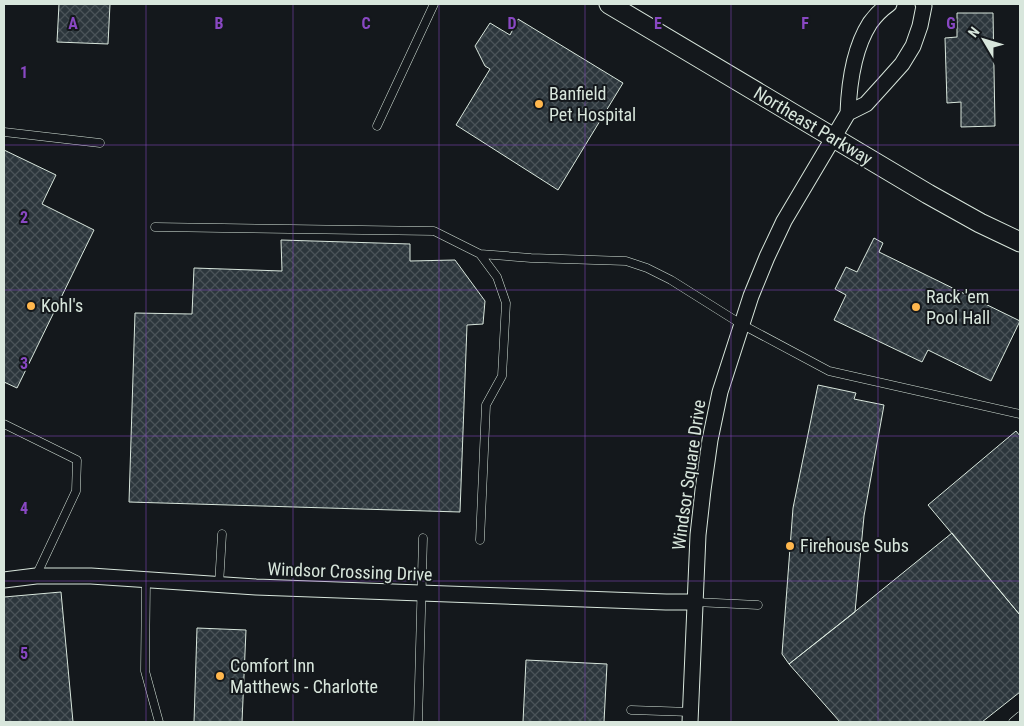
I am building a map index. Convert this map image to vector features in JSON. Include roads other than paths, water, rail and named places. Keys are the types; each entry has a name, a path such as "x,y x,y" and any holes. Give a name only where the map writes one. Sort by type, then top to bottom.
{"street":[{"name":"Northeast Parkway","path":"609,4 946,204 1020,242"},
{"path":"848,113 850,86 862,37 870,22 889,4"},
{"path":"848,113 866,104 902,64 913,46 918,33 923,4"},
{"name":"Windsor Square Drive","path":"690,717 694,602 702,490 720,392 751,296 784,221 848,113"},
{"name":"Windsor Crossing Drive","path":"4,580 36,576 91,576 219,585 694,602"}],"lane":[{"path":"377,126 434,4"},
{"path":"4,132 100,143"},
{"path":"155,227 434,231 480,254 531,258 626,261 647,268 671,280 741,324 829,371 1020,414"},
{"path":"480,254 498,277 506,302 502,376 486,405 480,540"},
{"path":"4,424 77,460 76,491 36,576"},
{"path":"219,585 222,534"},
{"path":"418,722 423,538"},
{"path":"146,580 144,671 159,722"},
{"path":"694,602 758,605"},
{"path":"631,710 690,717"},
{"path":"1013,722 1020,716"}],"place":[{"name":"Banfield Pet Hospital","path":"539,104"},
{"name":"Kohl's","path":"31,306"},
{"name":"Rack 'em Pool Hall","path":"916,307"},
{"name":"Firehouse Subs","path":"790,546"},
{"name":"Comfort Inn Matthews - Charlotte","path":"220,676"}]}
